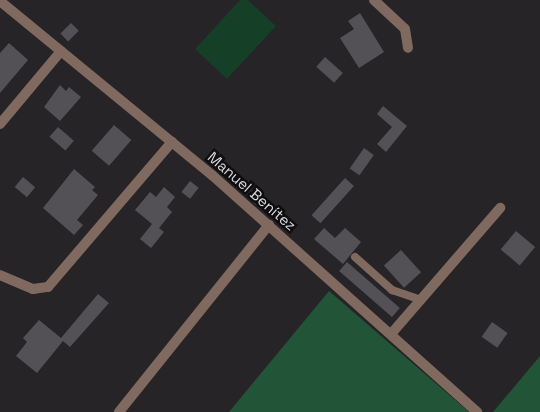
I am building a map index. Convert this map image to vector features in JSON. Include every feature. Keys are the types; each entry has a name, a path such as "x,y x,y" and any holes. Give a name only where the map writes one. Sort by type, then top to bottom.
{"street":[{"path":"374,0 405,29 408,48"},
{"name":"Manuel Benítez","path":"0,1 172,142 477,412"},
{"path":"0,124 62,51"},
{"path":"0,274 33,289 48,287 172,142"},
{"path":"391,334 500,208"},
{"path":"119,412 268,225"}],"lane":[{"path":"355,257 392,290 421,300"}],"green space":[{"path":"240,0 248,0 276,26 227,79 195,49"},
{"path":"329,291 469,412 229,412"},
{"path":"540,356 540,412 493,412"}],"building":[{"path":"360,13 384,52 359,68 340,38 354,29 348,21"},
{"path":"71,23 79,31 68,41 60,34"},
{"path":"9,43 28,60 0,93 0,53"},
{"path":"325,57 343,73 334,83 316,67"},
{"path":"60,85 66,91 69,87 81,97 60,121 44,107"},
{"path":"383,106 407,126 386,152 377,144 392,127 377,114"},
{"path":"114,125 131,140 109,166 92,151"},
{"path":"58,127 74,141 65,151 49,137"},
{"path":"364,148 374,155 359,175 350,168"},
{"path":"74,169 95,187 92,190 98,195 77,220 83,225 74,235 43,208"},
{"path":"23,177 35,187 27,197 15,187"},
{"path":"345,178 354,186 320,223 312,215"},
{"path":"190,181 199,188 190,199 181,192"},
{"path":"164,187 175,197 167,207 172,212 159,228 164,232 151,248 140,239 152,224 135,210 150,192 156,197"},
{"path":"324,228 335,238 345,228 361,242 343,264 314,239"},
{"path":"516,231 535,247 520,265 501,249"},
{"path":"401,250 421,272 404,288 384,265"},
{"path":"347,262 400,308 392,317 339,271"},
{"path":"98,294 109,303 70,347 63,341 37,373 16,356 27,342 23,338 39,320 61,338"},
{"path":"492,322 508,333 497,348 482,337"}]}
